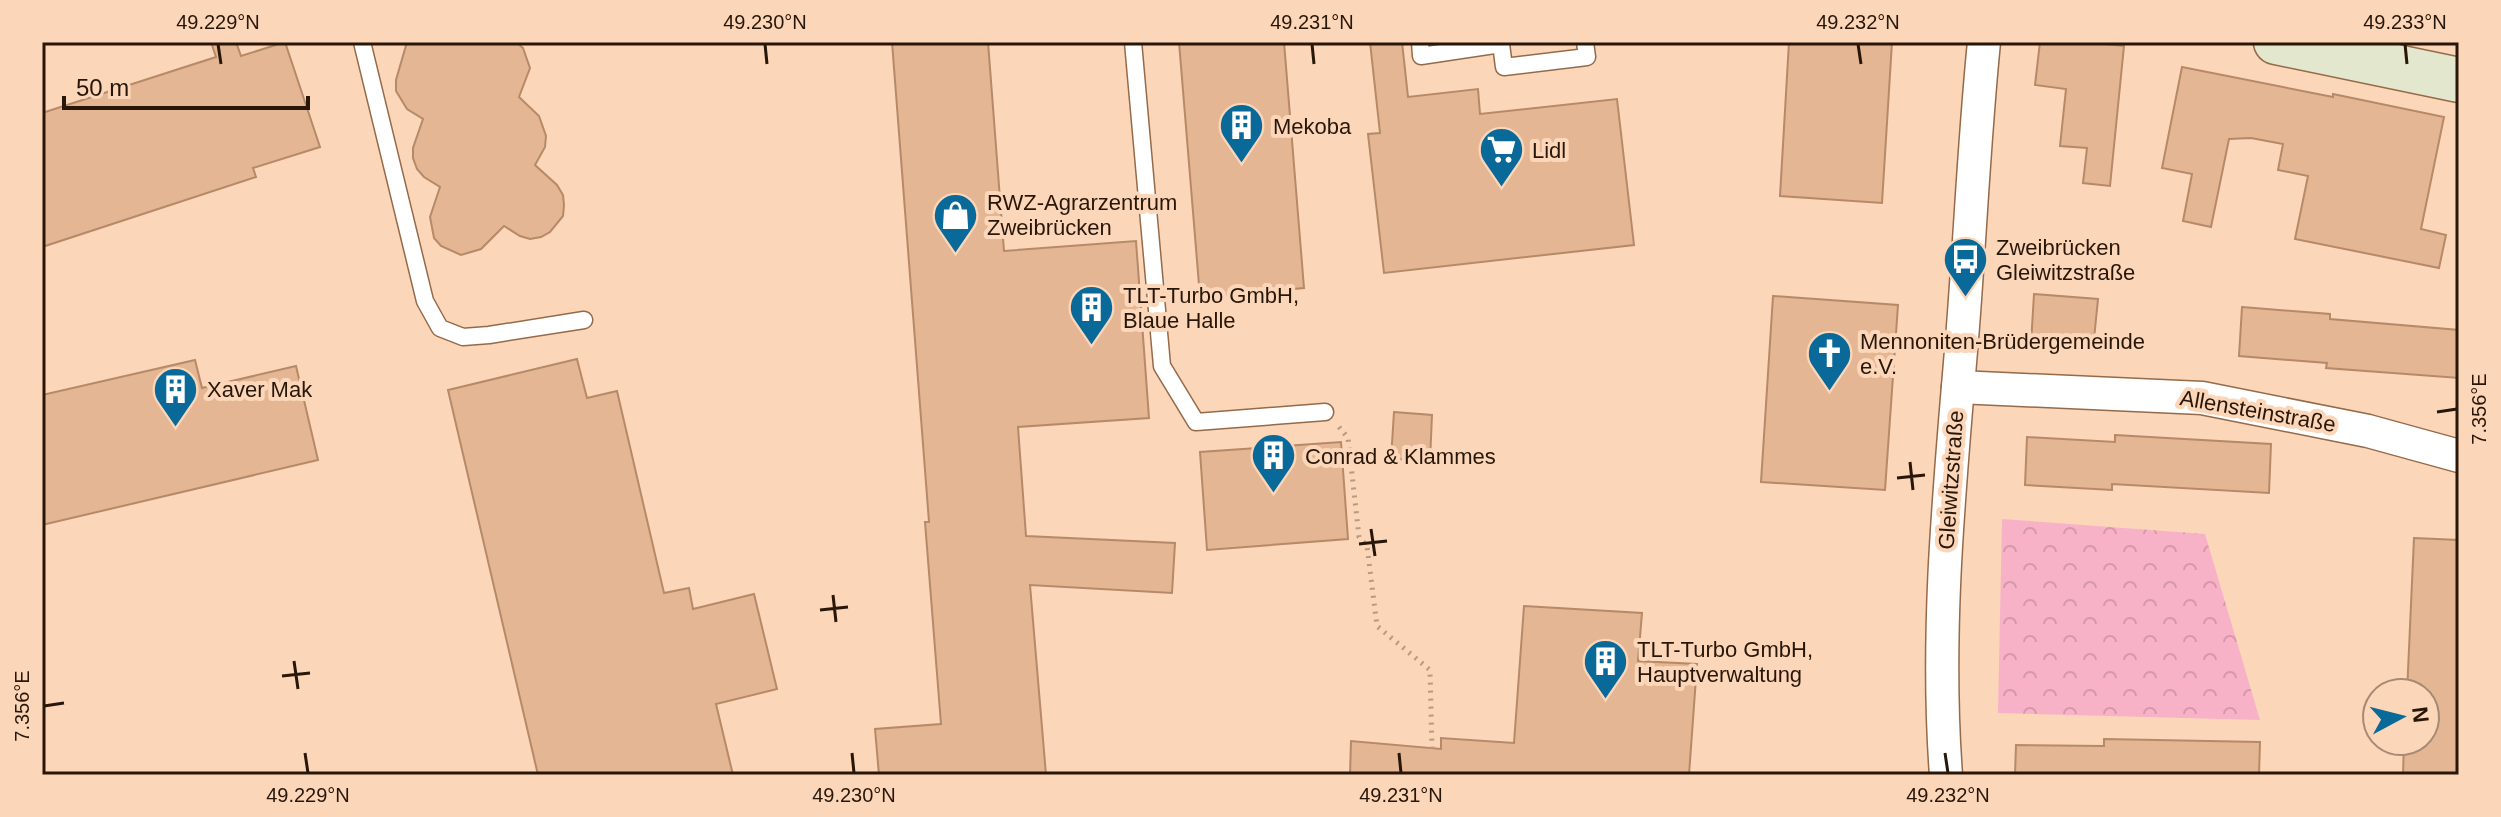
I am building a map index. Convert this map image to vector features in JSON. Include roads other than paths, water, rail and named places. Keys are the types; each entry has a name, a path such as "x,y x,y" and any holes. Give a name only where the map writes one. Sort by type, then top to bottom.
{"street":[{"name":"Gleiwitzstraße","path":"1946,775 1943,613 1948,500 1984,42"},
{"path":"2276,42 2459,80"},
{"name":"Allensteinstraße","path":"1958,387 2202,398 2368,431 2459,456"}],"lane":[{"path":"362,42 425,301 440,328 463,337 584,320"},
{"path":"1133,42 1162,366 1196,422 1325,412"},
{"path":"1420,42 1421,56 1501,44 1504,67 1587,57 1585,42"}],"place":[{"name":"Mekoba","path":"1242,165"},
{"name":"Lidl","path":"1501,189"},
{"name":"RWZ-Agrarzentrum Zweibrücken","path":"956,254"},
{"name":"Zweibrücken Gleiwitzstraße","path":"1965,299"},
{"name":"TLT-Turbo GmbH, Blaue Halle","path":"1092,347"},
{"name":"Mennoniten-Brüdergemeinde e.V.","path":"1829,393"},
{"name":"Xaver Mak","path":"176,428"},
{"name":"Conrad & Klammes","path":"1274,495"},
{"name":"TLT-Turbo GmbH, Hauptverwaltung","path":"1606,701"}]}
